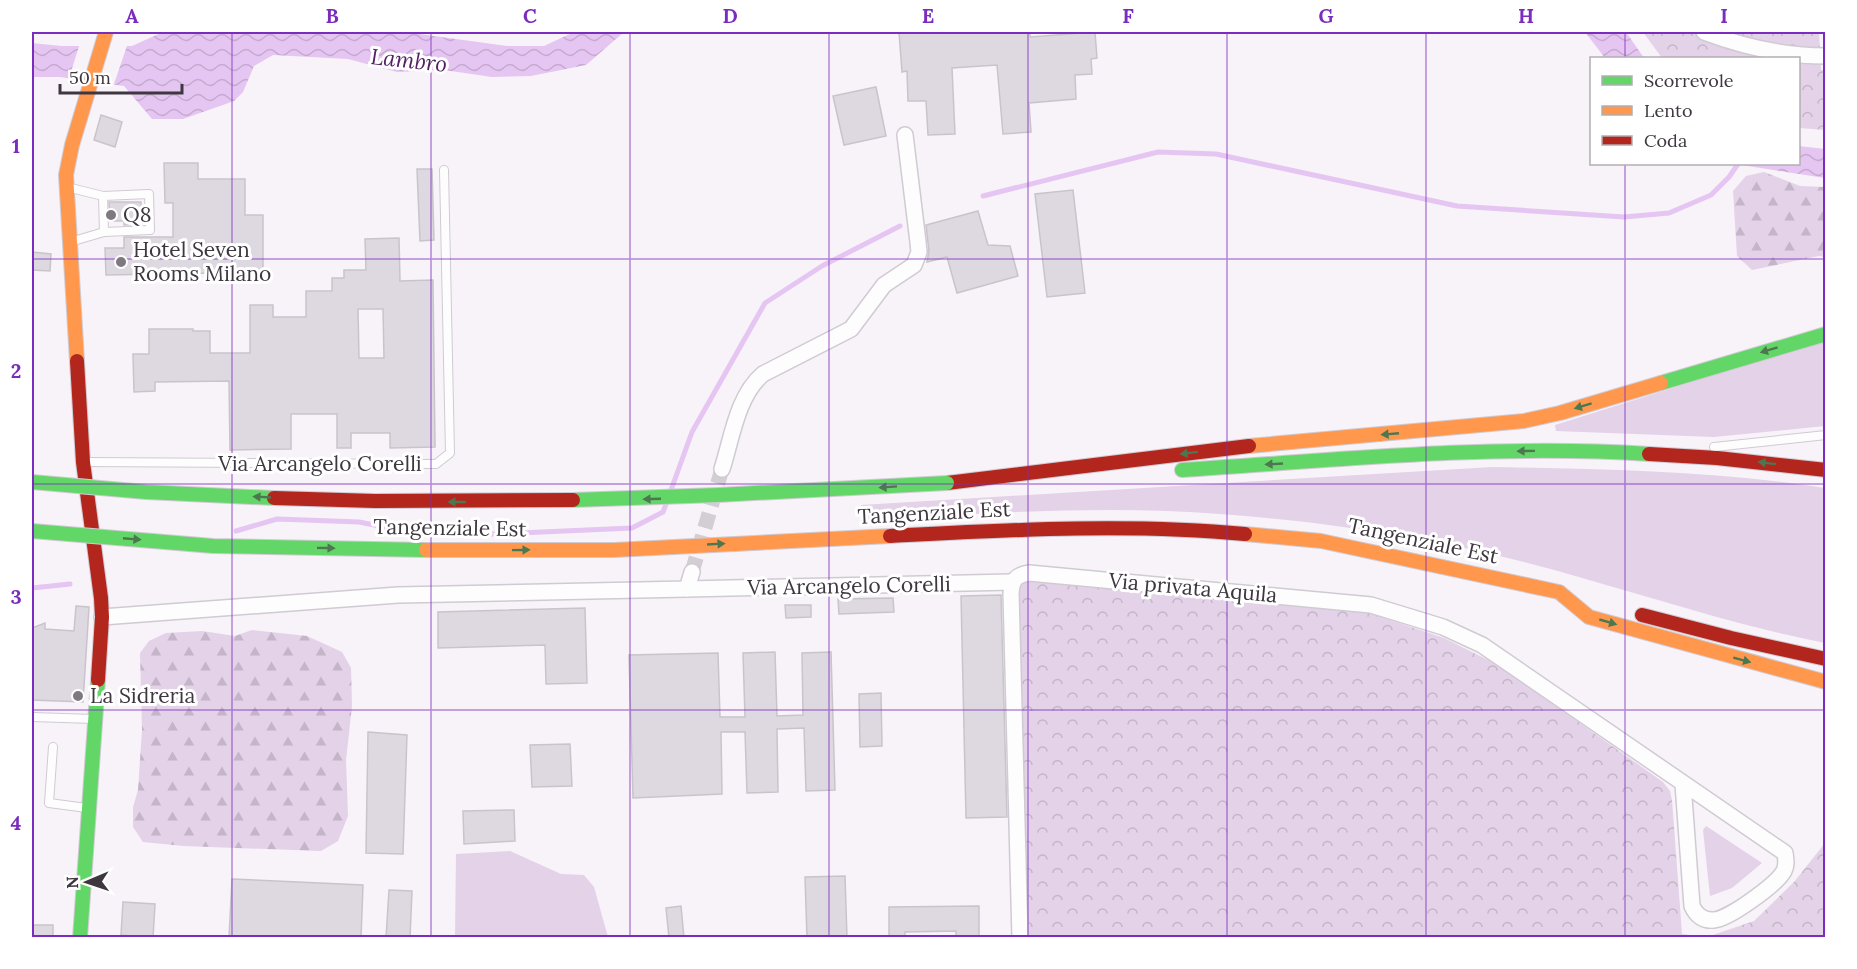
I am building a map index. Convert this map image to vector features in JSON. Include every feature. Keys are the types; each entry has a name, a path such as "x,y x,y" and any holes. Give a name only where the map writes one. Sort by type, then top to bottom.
{"main road":[{"path":"80,938 102,617 83,462 66,186 67,163 105,35"},
{"path":"947,483 1239,447 1524,421 1560,413 1826,334"},
{"name":"Tangenziale Est","path":"32,482 217,495 404,502 631,500 1457,453 1527,451 1648,454 1746,460 1826,470"},
{"name":"Tangenziale Est","path":"32,531 213,546 510,551 614,550 1079,528 1212,531 1321,541 1559,592 1590,601"},
{"path":"1559,592 1589,617 1826,682"},
{"path":"1633,613 1740,641 1826,659"}],"street":[{"path":"1704,32 1737,44 1770,52 1798,56 1826,56"},
{"path":"722,469 746,393 755,381 763,374 848,332 856,325 884,285 914,265 919,252 905,135"},
{"path":"687,589 692,572"},
{"name":"Via privata Aquila","path":"1012,582 1020,574 1029,573 1371,605 1443,627 1482,645 1785,853 1786,864 1783,874 1730,914 1716,920 1705,919 1696,914 1692,906 1683,784"},
{"path":"1012,582 1020,938"},
{"name":"Via Arcangelo Corelli","path":"102,617 398,595 1012,582"}],"lane":[{"name":"Via Arcangelo Corelli","path":"83,462 436,465 450,453 444,170"},
{"path":"66,186 103,196 150,194 150,230 104,232 69,242"},
{"path":"103,196 104,232"},
{"path":"1648,454 1826,435"},
{"path":"32,717 94,719"},
{"path":"53,747 49,803 88,808"}],"green space":[{"path":"1643,32 1819,32 1821,70 1825,70 1825,130 1800,128 1800,57 1661,57"},
{"path":"1764,172 1800,186 1825,187 1825,257 1819,256 1752,270 1737,256 1733,191 1746,176"},
{"path":"1825,340 1825,426 1714,437 1556,431 1555,425"},
{"path":"1492,467 1701,474 1825,488 1825,643 1777,633 1493,554 1342,527 1238,515 1130,510 1015,512 863,520 861,505"},
{"path":"1031,579 1366,612 1444,638 1498,665 1663,782 1670,791 1682,934 1707,937 1026,937 1018,603 1022,585"},
{"path":"252,630 307,636 342,652 351,668 352,706 346,760 348,816 338,841 321,851 184,846 143,842 133,827 133,807 138,790 142,730 140,653 149,641 166,633 202,631 235,636"},
{"path":"1706,826 1762,863 1732,888 1710,896 1703,830"},
{"path":"1825,843 1825,937 1707,937 1754,921 1794,882"},
{"path":"510,851 561,874 584,875 594,887 608,937 455,937 456,854"}],"water":[{"name":"Lambro","path":"163,32 405,32 507,46 544,46 574,32 624,32 586,65 531,76 492,77 444,70 397,72 348,59 273,55 254,66 243,92 234,101 183,119 152,119 124,86 60,77 32,77 32,43 61,46 132,46"},
{"path":"1585,32 1626,32 1643,57 1604,57"},
{"path":"1800,146 1825,149 1825,178 1741,165 1800,165"}],"pier":[{"path":"80,43 128,43 113,87 68,81"}],"building":[{"path":"899,32 1030,32 1030,37 1095,32 1097,58 1091,59 1092,74 1075,75 1076,99 1029,103 1031,132 1003,134 997,65 952,68 955,134 928,135 926,101 908,101 907,71 902,72"},
{"path":"876,87 886,136 844,145 833,96"},
{"path":"101,115 122,122 115,147 94,140"},
{"path":"164,163 198,163 198,179 245,179 245,215 263,215 263,272 106,275 105,248 124,248 124,237 173,237 173,203 165,203"},
{"path":"417,169 432,169 434,240 420,241"},
{"path":"1073,190 1085,293 1047,297 1035,194"},
{"path":"109,202 141,202 141,224 124,225 124,221 110,221"},
{"path":"978,211 988,245 1010,246 1018,276 957,293 947,257 927,262 929,251 926,225"},
{"path":"399,238 400,281 433,280 435,447 390,448 390,433 351,433 351,448 337,448 337,414 291,414 291,449 230,450 229,381 155,382 155,391 134,392 133,354 149,354 149,329 210,331 210,353 250,353 250,305 273,305 273,317 306,317 306,291 332,291 332,278 344,278 344,270 366,270 365,239","holes":["358,309 383,309 384,358 359,358"]},
{"path":"32,252 51,254 50,271 32,270"},
{"path":"1001,595 1007,817 966,818 961,596"},
{"path":"893,598 894,612 839,614 838,599"},
{"path":"785,605 811,605 811,617 786,618"},
{"path":"76,606 89,607 83,702 32,700 32,628 45,623 45,629 74,631"},
{"path":"585,608 587,683 546,684 545,645 438,648 438,612"},
{"path":"775,652 777,716 803,715 802,653 831,652 835,790 806,791 804,728 777,729 778,792 747,793 745,732 721,732 722,794 633,798 629,655 718,653 720,717 745,717 743,653"},
{"path":"881,693 882,746 860,747 859,694"},
{"path":"368,732 407,735 403,854 366,853"},
{"path":"570,744 572,786 532,787 530,745"},
{"path":"514,810 515,841 464,844 463,811"},
{"path":"845,876 847,938 807,938 805,877"},
{"path":"232,879 363,885 361,938 229,938"},
{"path":"389,890 412,891 410,938 386,938"},
{"path":"123,902 155,904 153,938 121,935"},
{"path":"681,906 684,938 669,938 666,908"},
{"path":"979,906 979,938 956,938 956,931 905,932 905,938 889,938 889,907"},
{"path":"32,925 53,925 53,938 32,938"}],"waterway":[{"path":"983,196 1158,152 1216,154 1457,206 1624,217 1669,213 1711,195 1737,165"},
{"path":"671,490 692,432 765,303 822,266 900,226"},
{"path":"236,531 277,519 359,522 399,530 472,535 632,528 663,512 666,504"},
{"path":"32,588 70,584"}],"tunnel":[{"path":"692,572 722,469"}],"traffic: fast":[{"path":"1661,383 1826,334"},
{"path":"1182,470 1415,454 1532,451 1649,454"},
{"path":"32,482 146,492 274,498"},
{"path":"573,500 947,483"},
{"path":"32,531 213,546 426,550"},
{"path":"80,938 98,680"}],"traffic: slow":[{"path":"77,361 66,175 72,145 106,32"},
{"path":"1249,446 1524,421 1560,413 1661,383"},
{"path":"1245,534 1321,541 1559,592"},
{"path":"426,550 614,550 890,536"},
{"path":"1559,592 1589,617 1826,682"}],"traffic: jam":[{"path":"77,361 83,462 101,598 98,680"},
{"path":"947,483 1249,446"},
{"path":"1649,454 1717,458 1826,470"},
{"path":"274,498 375,501 573,500"},
{"path":"890,536 1112,528 1245,534"},
{"path":"1642,615 1826,659"}],"place":[{"name":"Q8","path":"111,215"},
{"name":"Hotel Seven Rooms Milano","path":"121,262"},
{"name":"La Sidreria","path":"78,696"}]}
